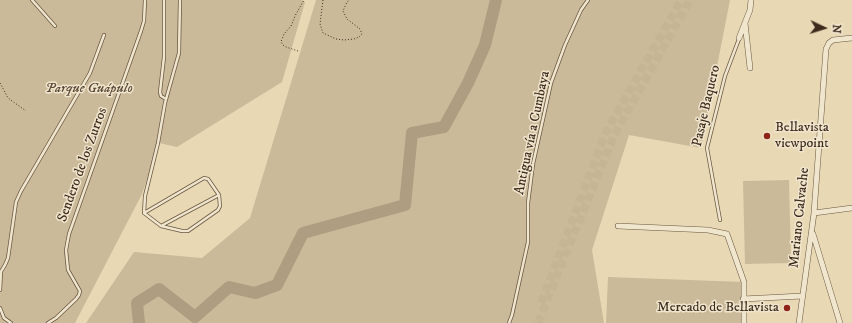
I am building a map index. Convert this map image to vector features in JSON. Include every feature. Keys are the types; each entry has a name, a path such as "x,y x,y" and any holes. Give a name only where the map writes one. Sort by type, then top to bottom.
{"street":[{"name":"Pasaje Baquero","path":"739,38 750,10 751,0"},
{"path":"745,23 750,68"},
{"name":"Mariano Calvache","path":"799,323 814,213 826,49 829,43 833,40 852,38"},
{"path":"814,213 852,208"},
{"path":"618,226 708,230 728,234 744,282 744,323"},
{"path":"812,232 840,323"},
{"path":"743,299 802,296"}],"lane":[{"path":"32,0 55,26"},
{"name":"Sendero de los Zurros","path":"48,323 56,318 76,299 80,291 68,270 66,250 69,234 142,31 145,0"},
{"path":"164,0 164,58 160,92 161,96 166,99"},
{"path":"144,213 145,196 158,143 166,99 179,53 180,0"},
{"name":"Antigua vía a Cumbaya","path":"509,323 528,242 528,203 533,164 551,83 565,45 581,10 588,0"},
{"path":"0,290 1,272 8,258 16,202 90,72 104,35"},
{"name":"Pasaje Baquero","path":"720,220 707,148 725,76 739,38"},
{"path":"204,178 208,180 219,195 220,206 218,210 188,231 161,226 144,213 204,178"},
{"path":"161,226 219,195"},
{"path":"0,308 4,318 11,323"}],"path":[{"path":"298,51 286,47 281,42 284,34 291,26 304,0"},
{"path":"323,0 320,24 323,33 336,40 344,40 354,39 362,34 360,29 347,19 343,11 347,2 350,0"},
{"path":"0,83 8,98 26,110"}],"green space":[{"name":"Parque Guápulo","path":"0,0 302,0 305,2 282,82 177,147 159,143 142,194 75,323 0,323"},
{"path":"316,0 730,0 701,148 629,135 592,250 604,323 86,323 134,252 202,258 250,218"},
{"path":"789,180 791,263 745,264 743,181"},
{"path":"608,277 744,282 743,323 606,323"}],"waterway":[{"path":"139,323 137,303 159,289 195,317 229,287 255,293 277,285 303,233 405,205 412,133 444,127 468,83 485,45 496,0"}],"tunnel":[{"path":"541,303 605,134 681,0"},
{"path":"538,323 614,136 690,0"}],"place":[{"name":"Bellavista viewpoint","path":"767,136"},
{"name":"Mercado de Bellavista","path":"787,308"}]}
